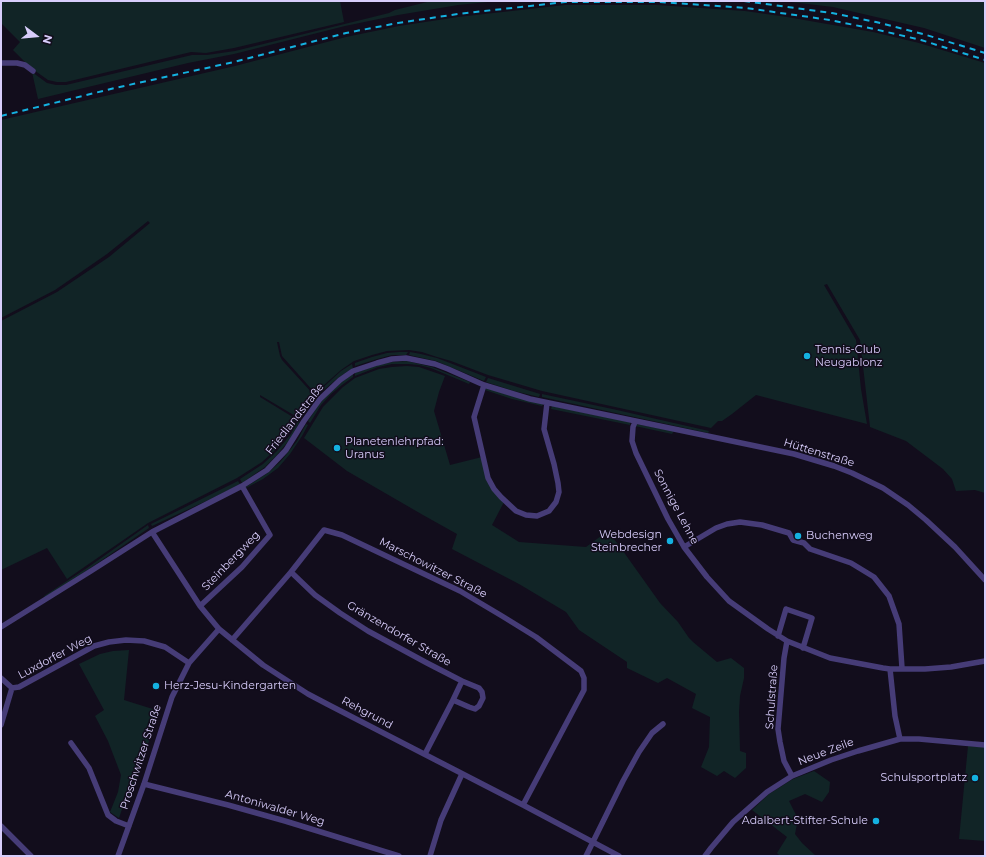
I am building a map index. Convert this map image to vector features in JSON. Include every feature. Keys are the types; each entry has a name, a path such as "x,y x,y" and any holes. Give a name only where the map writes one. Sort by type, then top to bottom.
{"street":[{"path":"1,63 17,63 25,65 33,71"},
{"name":"Friedlandstraße","path":"1,627 91,572 152,532 242,486 267,470 286,450 320,399 340,380 354,371 377,363 392,359 406,358 435,364 484,384 530,399 635,422"},
{"path":"484,384 474,417 488,478 494,489 516,511 526,515 537,516 549,512 556,502 559,492 554,464 544,429 547,403"},
{"name":"Sonnige Lehne","path":"635,422 632,441 636,453 668,519 684,547 707,577 729,601 778,636 803,648 830,658 890,669 925,669 985,661"},
{"name":"Hüttenstraße","path":"635,422 794,454 852,473 883,488 914,510 955,548 985,580"},
{"name":"Steinbergweg","path":"200,606 242,567 270,535 242,486"},
{"path":"684,547 716,528 727,524 740,522 762,525 789,533 793,540 804,543 810,549 852,563 874,577 889,596 899,624 902,668"},
{"name":"Marschowitzer Straße","path":"232,640 291,572 324,530 342,535 460,591 536,637 581,671 584,678 584,690 523,805"},
{"name":"Rehgrund","path":"152,532 200,606 219,629 263,665 308,694 619,856"},
{"name":"Gränzendorfer Straße","path":"291,572 315,595 368,631 462,681 479,688 482,692 483,698 479,706 475,709 453,700"},
{"path":"778,636 786,609 812,618 803,648"},
{"name":"Proschwitzer Straße","path":"118,856 144,784 172,697 189,663 219,629"},
{"name":"Luxdorfer Weg","path":"1,678 12,688 19,687 94,646 126,640 144,641 165,647 189,663"},
{"name":"Schulstraße","path":"787,641 784,658 778,729 784,761 792,776"},
{"path":"890,669 895,716 900,739"},
{"path":"425,754 462,681"},
{"path":"1,725 12,688"},
{"path":"586,856 640,752 652,733 663,724"},
{"name":"Neue Zeile","path":"706,856 711,848 734,822 767,792 792,776 839,756 900,739 919,739 985,745"},
{"path":"71,742 89,768 108,815 116,821 129,826"},
{"path":"430,856 440,820 462,774"},
{"name":"Antoniwalder Weg","path":"144,784 285,821 399,856"},
{"path":"1,826 31,856"}],"green space":[{"path":"1,1 340,1 344,22 234,48 206,53 191,52 66,82 57,82 48,80 34,70 13,50 20,42 1,23"},
{"path":"431,1 498,1 458,5 345,26 234,54 188,63 38,99 32,72 47,83 66,85 192,55 207,55 235,51 389,13 395,10"},
{"path":"783,1 985,1 985,48 924,28 833,7"},
{"path":"565,5 657,5 745,11 873,32 919,43 985,63 985,493 975,490 956,491 952,479 943,469 906,441 870,427 860,340 827,284 824,285 856,340 861,389 867,424 756,395 722,421 718,421 711,428 542,391 488,375 422,352 409,350 387,351 354,361 341,370 315,393 282,356 279,342 277,342 282,360 313,394 297,417 260,395 260,397 296,419 289,432 275,450 262,462 237,478 148,523 67,579 47,548 1,570 1,321 57,292 109,257 150,223 148,221 107,254 55,290 1,318 1,120 235,66 346,37 399,26 458,17"},
{"path":"408,352 406,355 392,355 355,366 355,363 372,357 387,353"},
{"path":"410,352 437,358 486,377 484,381 436,361 409,355"},
{"path":"407,361 432,367 470,382 469,384 431,368 408,364 392,364 378,367 355,376 355,373 378,365"},
{"path":"352,364 353,368 319,394 317,393 341,371"},
{"path":"407,366 419,367 445,376 434,411 450,465 482,457 486,476 504,502 492,525 519,542 586,547 601,536 605,540 612,537 660,603 678,622 693,642 717,662 731,658 744,668 739,712 740,751 746,753 746,768 735,778 724,771 717,776 701,767 709,747 710,717 692,708 696,694 667,678 658,683 627,668 627,662 579,630 566,612 519,584 452,549 457,534 347,471 304,438 323,407 343,387 355,378 379,369"},
{"path":"353,374 353,377 331,394 321,405 310,423 308,421 319,404 341,382"},
{"path":"488,378 540,394 539,397 486,382"},
{"path":"486,388 543,404 542,406 512,399 485,390"},
{"path":"542,394 709,431 708,433 542,397"},
{"path":"552,406 630,422 630,425 551,409"},
{"path":"298,420 300,421 291,438 276,456 265,467 242,483 240,479 263,464 277,451 291,434"},
{"path":"306,424 308,425 302,436 278,468 263,479 246,488 269,472 281,461 297,441"},
{"path":"636,424 674,431 672,434 635,426"},
{"path":"238,481 240,484 152,526 151,524"},
{"path":"148,525 149,528 89,569 45,597 44,596 87,568"},
{"path":"129,650 124,700 159,711 129,801 125,800 119,818 110,812 118,792 121,775 108,741 95,716 104,710 79,664 100,654"},
{"name":"Schulsportplatz","path":"968,746 985,747 985,841 959,839"},
{"path":"814,771 830,782 829,792 822,802 805,794 789,801 798,819 795,834 816,856 780,856 777,853 787,837 752,810 769,794 793,779"}],"railway":[{"path":"744,1 832,13 876,22 923,34 985,53"},
{"path":"1,116 115,88 234,62 346,33 458,14 565,2 658,2 746,8 830,20 874,29 921,40 985,60"}],"place":[{"name":"Tennis-Club Neugablonz","path":"807,356"},
{"name":"Planetenlehrpfad: Uranus","path":"337,448"},
{"name":"Buchenweg","path":"798,536"},
{"name":"Webdesign Steinbrecher","path":"670,541"},
{"name":"Herz-Jesu-Kindergarten","path":"156,686"},
{"name":"Schulsportplatz","path":"975,778"},
{"name":"Adalbert-Stifter-Schule","path":"876,821"}]}
